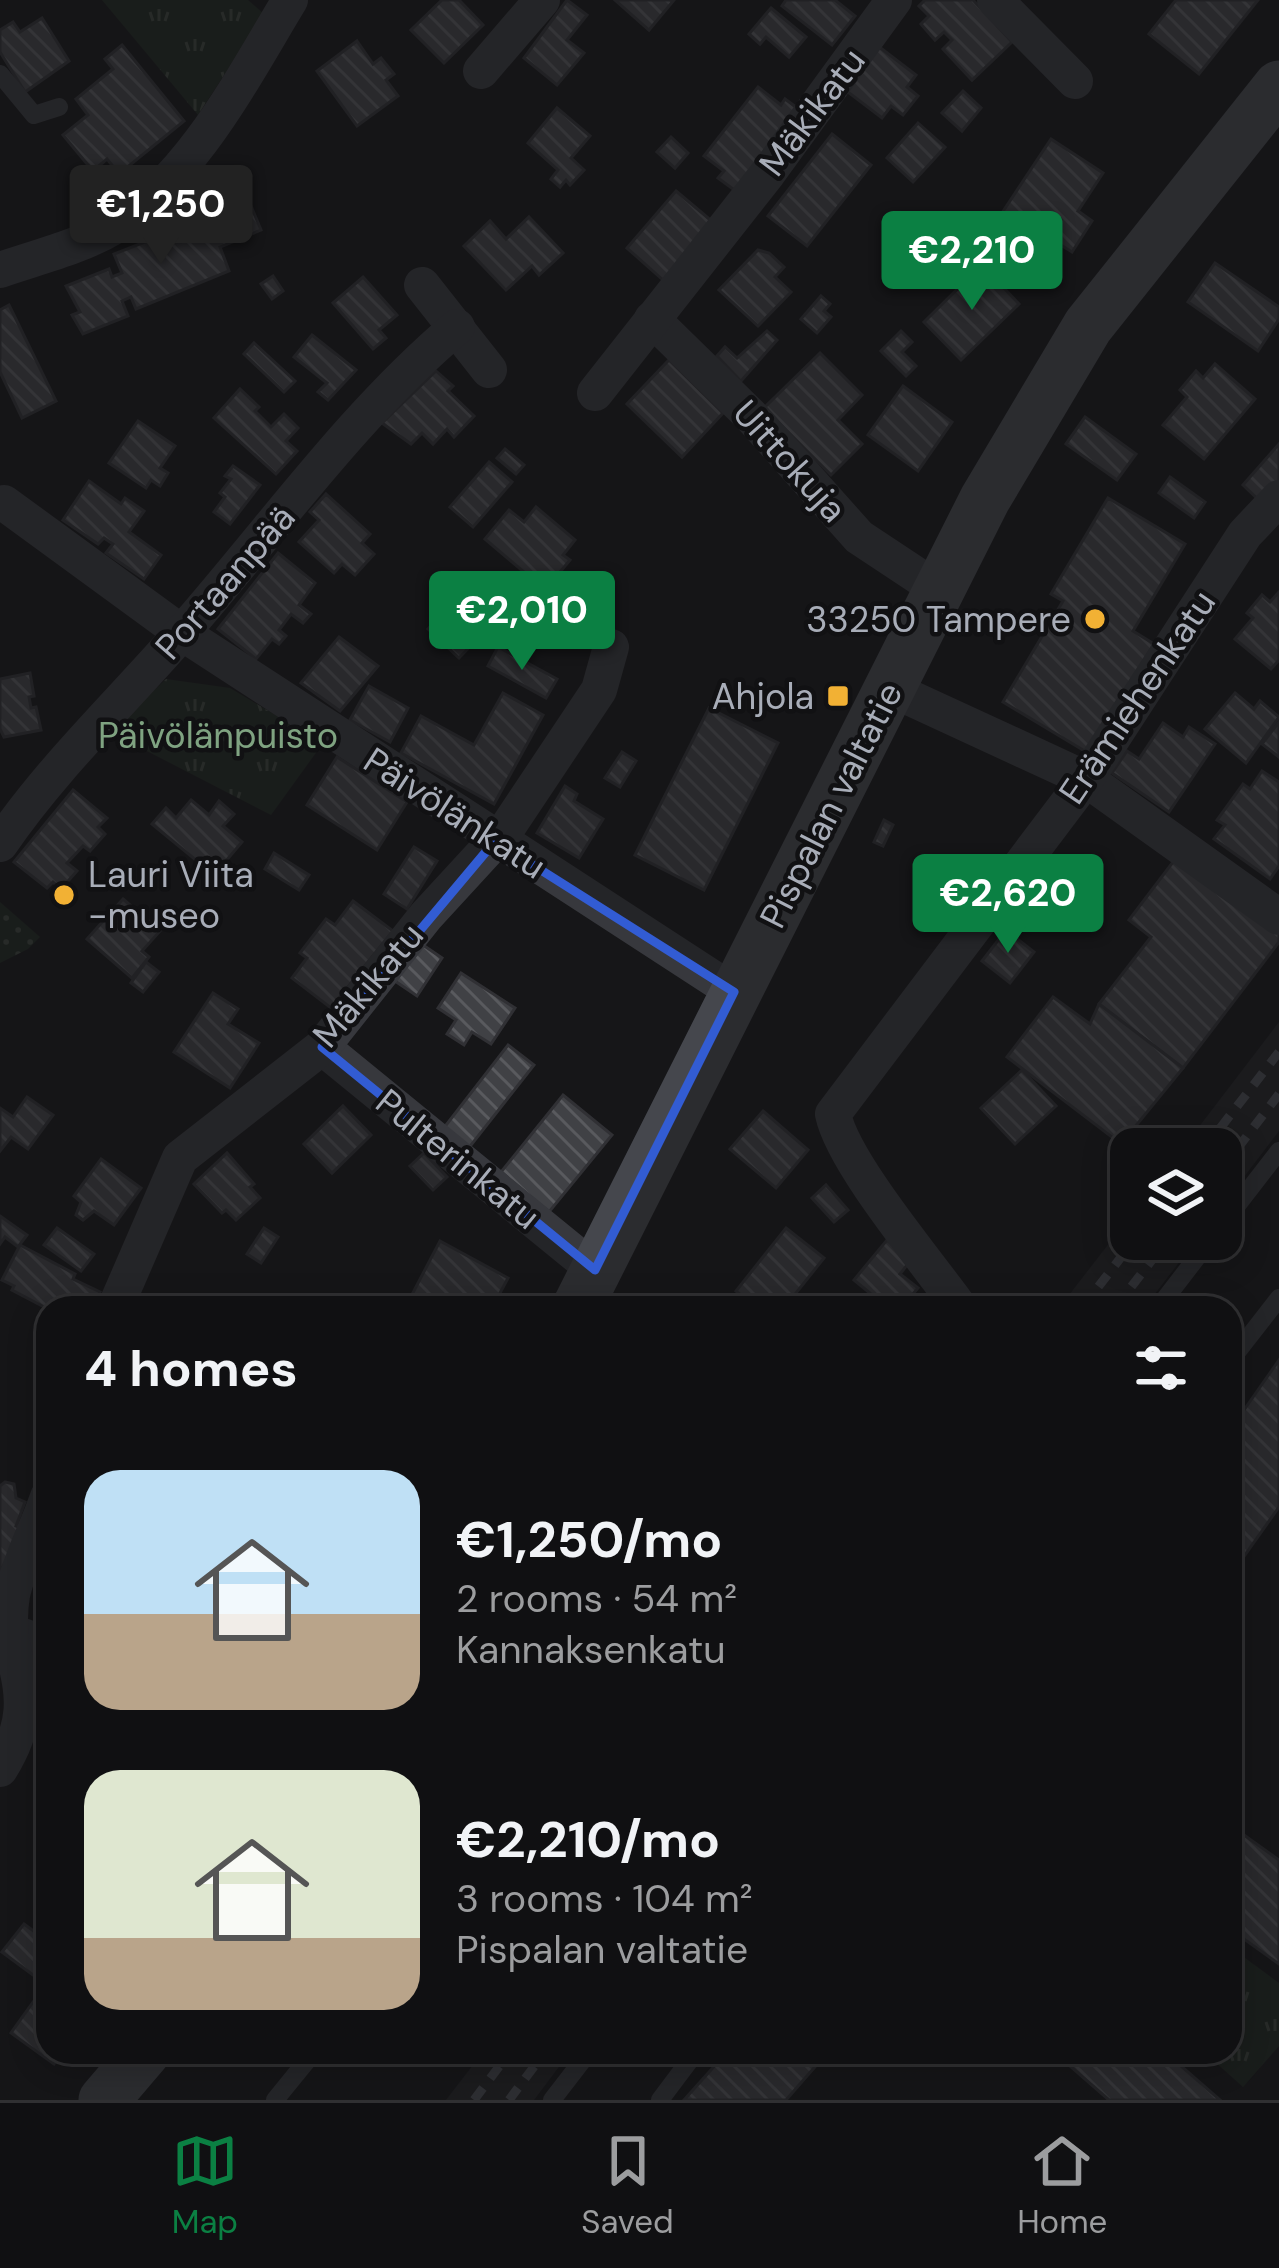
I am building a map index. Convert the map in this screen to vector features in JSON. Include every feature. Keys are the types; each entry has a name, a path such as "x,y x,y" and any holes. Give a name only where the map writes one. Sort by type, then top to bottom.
{"main road":[{"name":"Pispalan valtatie","path":"586,1289 1004,465 1064,362 1163,229 1279,86"},
{"path":"104,2100 135,2064"}],"street":[{"path":"0,270 109,230 147,203 207,130 290,0"},
{"path":"481,71 542,0"},
{"name":"Mäkikatu","path":"595,393 768,173 894,0"},
{"path":"994,0 1075,81"},
{"path":"422,285 489,370"},
{"name":"Uittokuja","path":"652,319 752,417 859,537 939,590"},
{"name":"Portaanpää","path":"0,844 16,792 182,633 416,361 457,327"},
{"name":"Erämiehenkatu","path":"952,1296 836,1131 832,1114 1086,778 1245,534 1279,498"},
{"name":"Päivölänkatu","path":"4,503 182,633 495,841 734,992"},
{"name":"Mäkikatu","path":"121,1296 180,1158 322,1047 426,916 495,841 599,691 611,647"},
{"path":"891,688 1086,778 1279,916"},
{"name":"Pulterinkatu","path":"322,1047 586,1289"},
{"path":"0,1769 16,1742 24,1713 11,1632 12,1596 36,1530"},
{"path":"11,1632 36,1641"}],"lane":[{"path":"0,74 34,115 59,107"},
{"path":"1242,1198 1279,1150"},
{"path":"1167,1296 1195,1260"},
{"path":"1242,1345 1279,1298"},
{"path":"275,2100 304,2064"},
{"path":"552,2100 580,2064"},
{"path":"660,2100 687,2064"}],"highlighted area":[{"path":"495,841 734,992 595,1270 322,1047"}],"shaded area":[{"path":"1279,1022 1279,1131 1242,1179 1242,1128 1198,1128"},
{"path":"1110,1242 1110,1260 1181,1260 1153,1296 1068,1296"},
{"path":"474,2064 561,2064 534,2100 446,2100"}],"green space":[{"path":"102,0 248,0 264,14 198,115"},
{"name":"Päivölänpuisto","path":"166,679 230,688 323,743 271,815 110,732"},
{"path":"0,902 40,937 0,963"},
{"path":"1242,1956 1279,1983 1279,2046 1243,2087 1217,2064 1242,2064"}],"building":[{"path":"442,0 459,0 483,25 444,63 411,30"},
{"path":"567,0 587,15 567,40 584,53 557,85 524,58"},
{"path":"615,0 674,0 649,30"},
{"path":"786,0 835,0 855,16 832,45 782,6"},
{"path":"925,0 973,0 1012,42 972,80 943,49 952,40 944,32 935,40 921,24 929,16 919,6"},
{"path":"1176,0 1258,0 1199,74 1149,34"},
{"path":"771,8 806,37 789,57 766,37 760,44 749,34"},
{"path":"42,18 69,61 25,92 0,52 0,30 13,22 20,32"},
{"path":"357,41 373,64 381,58 394,74 386,80 398,96 357,126 317,71"},
{"path":"122,45 184,121 119,174 107,159 93,171 63,135 88,115 76,99 113,69 105,59"},
{"path":"878,46 916,75 907,87 918,96 903,115 891,106 882,118 844,89"},
{"path":"758,87 781,105 785,99 800,110 737,192 718,178 724,171 704,156"},
{"path":"963,91 981,108 962,131 942,113"},
{"path":"557,108 590,136 571,158 584,170 570,185 566,180 560,187 551,179 558,170 528,143"},
{"path":"918,123 945,147 913,182 887,158"},
{"path":"832,134 871,165 807,246 768,216"},
{"path":"671,137 688,153 675,168 657,152"},
{"path":"1051,139 1103,173 1078,211 1092,221 1072,252 1056,242 1043,262 992,228"},
{"path":"676,191 714,223 663,280 627,248"},
{"path":"249,201 261,230 220,247 229,271 136,309 131,297 122,301 128,316 83,334 72,315 80,312 66,286 109,269 112,277 122,273 114,254"},
{"path":"529,217 563,253 539,275 532,266 506,290 464,246 490,221 506,239"},
{"path":"758,250 784,267 775,277 791,292 758,326 719,290"},
{"path":"1215,263 1279,307 1279,319 1258,351 1188,302"},
{"path":"982,265 1019,304 961,360 924,322"},
{"path":"273,276 283,291 272,299 261,284"},
{"path":"363,277 397,315 379,330 386,338 373,349 333,303"},
{"path":"821,296 830,304 824,311 831,317 817,333 801,319"},
{"path":"9,305 56,401 22,418 0,372 0,310"},
{"path":"767,331 777,340 741,381 717,356 725,347 737,358"},
{"path":"901,331 912,342 902,352 916,366 906,376 881,351"},
{"path":"312,335 356,370 328,400 318,392 327,383 294,357"},
{"path":"254,343 295,381 284,392 244,354"},
{"path":"820,353 862,395 838,420 862,444 831,475 764,408"},
{"path":"669,360 723,413 682,457 627,404"},
{"path":"1215,364 1255,399 1204,459 1163,425 1187,397 1180,390 1196,371 1203,378"},
{"path":"436,371 453,386 448,391 474,416 454,437 447,429 433,444 422,433 411,444 382,423"},
{"path":"903,386 952,422 918,471 868,435"},
{"path":"240,389 271,427 284,414 298,428 286,441 297,451 276,474 214,418"},
{"path":"1085,417 1136,454 1117,480 1066,444"},
{"path":"138,421 175,446 160,468 168,473 160,486 151,480 146,488 109,463"},
{"path":"1279,444 1279,484 1262,503 1243,485"},
{"path":"505,449 524,465 516,474 497,458"},
{"path":"489,462 512,482 473,527 450,507"},
{"path":"233,466 260,485 230,524 214,512 225,497 220,493 231,479 225,476"},
{"path":"1170,477 1205,502 1194,518 1159,493"},
{"path":"89,481 121,504 125,498 144,511 129,532 161,555 144,579 106,553 113,544 104,538 98,544 63,520"},
{"path":"326,494 370,534 362,543 374,554 355,575 342,564 334,573 299,542 319,520 310,512"},
{"path":"1108,498 1185,544 1133,631 1154,644 1088,753 1003,702 1063,601 1051,594"},
{"path":"536,507 575,540 563,555 570,560 545,590 485,539 509,510 524,522"},
{"path":"278,553 315,583 299,605 311,614 303,623 291,614 279,630 286,636 279,644 272,639 256,659 218,629"},
{"path":"473,582 504,611 459,658 428,629"},
{"path":"526,582 580,625 562,647 508,604"},
{"path":"1279,592 1279,660 1271,669 1235,639 1253,618 1247,613 1262,595 1270,602"},
{"path":"339,637 378,666 340,711 301,683"},
{"path":"498,647 557,679 546,698 488,666"},
{"path":"30,673 31,708 36,707 41,730 4,737 0,679"},
{"path":"369,686 408,708 390,742 350,720"},
{"path":"503,693 543,715 494,804 401,753 421,716 474,745"},
{"path":"1235,693 1254,709 1260,701 1279,717 1246,763 1205,729"},
{"path":"709,708 778,743 704,890 635,855"},
{"path":"1279,722 1279,757 1262,744"},
{"path":"1163,723 1183,737 1189,727 1215,744 1169,812 1112,773 1127,751 1139,759"},
{"path":"622,752 636,761 620,787 605,778"},
{"path":"337,757 407,802 377,850 307,805"},
{"path":"1262,771 1279,782 1279,866 1270,879 1214,839 1225,825 1217,820 1243,784 1250,789"},
{"path":"565,786 577,794 574,801 603,819 579,858 537,833"},
{"path":"73,790 107,818 98,827 105,834 90,851 83,846 67,863 77,871 61,889 53,882 47,888 14,862"},
{"path":"191,800 209,815 219,801 234,814 223,826 242,842 214,875 152,824 166,808 176,818"},
{"path":"884,820 893,825 883,846 874,842"},
{"path":"414,847 437,861 407,909 384,894"},
{"path":"274,853 309,875 299,890 265,869"},
{"path":"1176,858 1279,928 1279,942 1183,1068 1099,1004 1151,937 1129,920"},
{"path":"123,899 160,931 142,951 149,957 132,978 87,939"},
{"path":"353,901 393,931 331,1008 292,978 307,958 300,953 326,919 335,925"},
{"path":"1006,930 1034,952 1010,983 982,961"},
{"path":"420,943 442,958 417,996 395,981"},
{"path":"146,962 159,972 143,992 131,983"},
{"path":"461,973 515,1008 491,1044 472,1032 464,1045 447,1034 456,1020 438,1008"},
{"path":"213,993 238,1009 228,1024 259,1043 230,1088 174,1052"},
{"path":"1053,997 1090,1024 1099,1004 1183,1068 1134,1128 1110,1128 1110,1136 1007,1057"},
{"path":"508,1045 534,1065 468,1149 443,1129"},
{"path":"1022,1070 1056,1106 1015,1144 981,1108"},
{"path":"563,1095 612,1135 549,1212 501,1172"},
{"path":"27,1097 53,1115 28,1149 11,1137 0,1151 0,1108 13,1117"},
{"path":"343,1106 371,1135 332,1173 304,1144"},
{"path":"763,1111 808,1150 776,1188 730,1149"},
{"path":"227,1153 260,1198 236,1220 226,1210 222,1213 194,1184"},
{"path":"424,1153 447,1177 433,1190 410,1166"},
{"path":"101,1159 141,1188 114,1225 94,1211 83,1220 76,1215 81,1202 74,1196"},
{"path":"826,1185 848,1210 834,1222 812,1198"},
{"path":"0,1216 27,1235 18,1247 5,1237 0,1244"},
{"path":"57,1228 94,1254 81,1271 44,1245"},
{"path":"264,1228 278,1237 261,1263 247,1254"},
{"path":"786,1228 824,1258 794,1296 742,1296 736,1291"},
{"path":"887,1240 911,1260 900,1274 918,1288 911,1296 873,1296 854,1280"},
{"path":"440,1241 508,1278 498,1296 411,1296"},
{"path":"20,1245 100,1292 98,1296 36,1296 36,1303 2,1280"},
{"path":"1279,1360 1279,1507 1242,1559 1242,1413"},
{"path":"14,1484 16,1498 25,1502 16,1526 23,1529 0,1572 0,1486"},
{"path":"1242,1834 1279,1860 1279,1964 1242,1938"},
{"path":"24,1924 36,1933 36,1977 2,1952"},
{"path":"36,1998 36,2051 11,2033"},
{"path":"716,2064 817,2064 786,2100 684,2100"},
{"path":"1068,2064 1179,2064 1220,2100 1109,2100"}],"railway":[{"path":"1220,1128 1279,1052"},
{"path":"1242,1142 1279,1094"},
{"path":"1091,1296 1119,1260"},
{"path":"1124,1296 1152,1260"},
{"path":"474,2100 501,2064"},
{"path":"509,2100 536,2064"}],"place":[{"name":"33250 Tampere","path":"1095,619"},
{"name":"Ahjola","path":"838,696"},
{"name":"Lauri Viita -museo","path":"64,895"}]}
